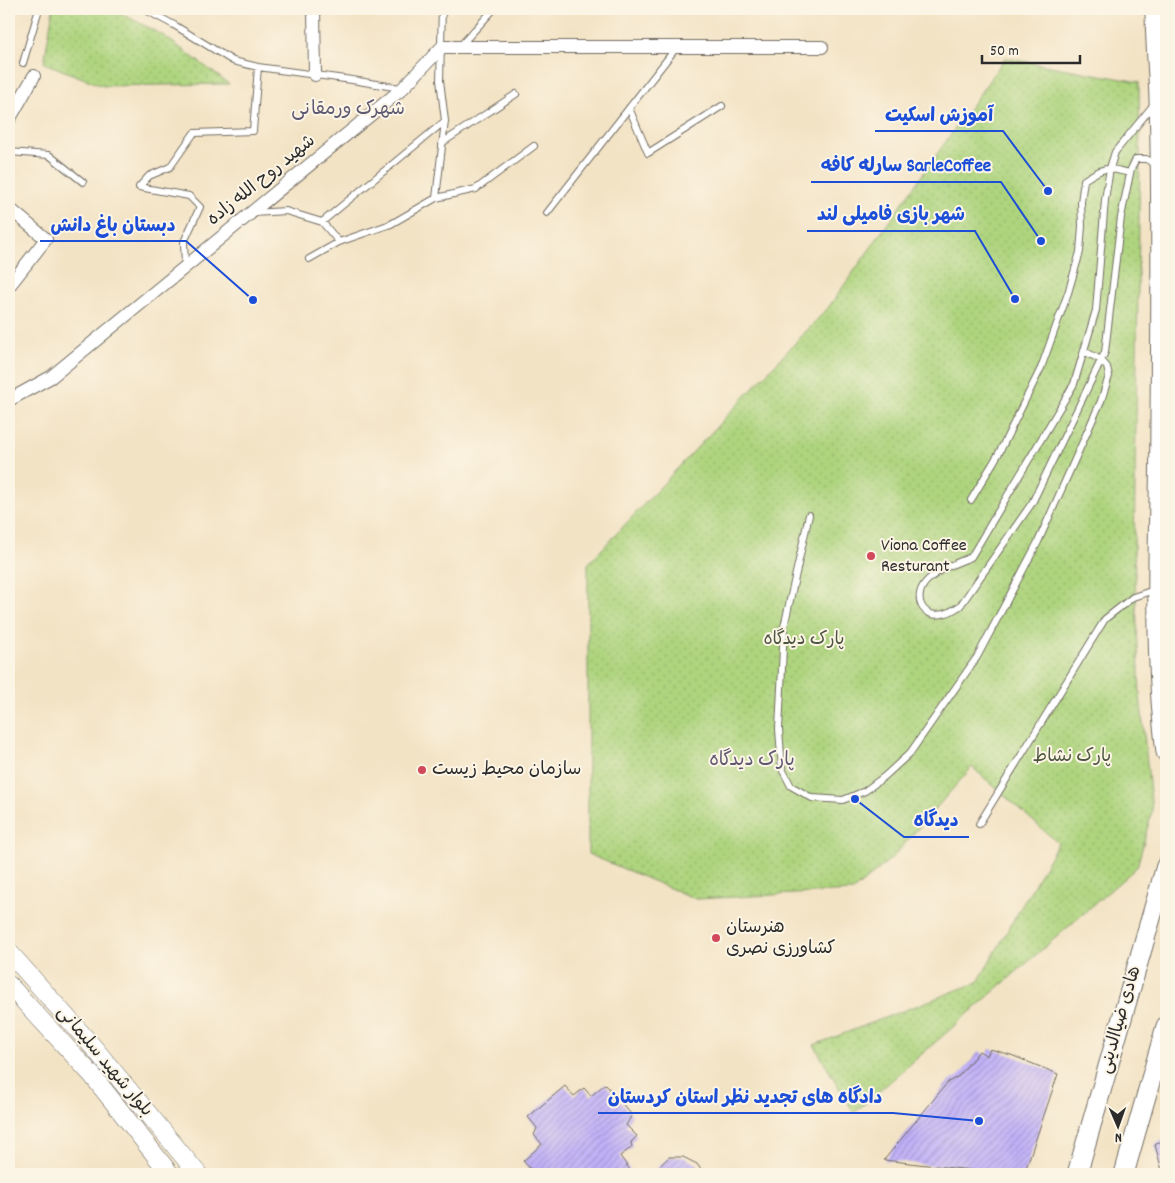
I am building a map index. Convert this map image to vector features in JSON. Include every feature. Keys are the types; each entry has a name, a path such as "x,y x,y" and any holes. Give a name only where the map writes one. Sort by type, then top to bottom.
{"main road":[{"path":"1154,9 1159,98 1160,166 1158,588 1162,702 1166,752"},
{"name":"هادی ضیاالدینی","path":"1077,1174 1166,866"},
{"name":"بلوار شهید سلیمانی","path":"9,952 95,1049 198,1174"},
{"name":"بلوار شهید سلیمانی","path":"9,985 92,1075 170,1174"},
{"path":"27,1004 42,990"},
{"path":"1124,1174 1166,1026"},
{"path":"1143,1106 1166,1076"}],"street":[{"path":"314,9 315,75"},
{"path":"442,47 822,47"},
{"name":"شهید روح الله زاده","path":"9,400 52,377 402,88 442,47"},
{"path":"9,120 34,76"},
{"path":"9,208 46,239 9,286"}],"lane":[{"path":"23,63 39,9"},
{"path":"144,9 232,61 258,67 402,88"},
{"path":"436,198 445,120 440,80 442,9"},
{"path":"460,47 494,9"},
{"path":"547,213 676,47"},
{"path":"185,267 184,242 200,207 189,196 139,187 149,176 170,167 194,133 252,131 258,67"},
{"path":"442,143 516,94"},
{"path":"1159,98 1115,152 1110,168 1105,200 1096,310 1074,384 971,557 946,566 928,580 919,593 919,603 926,611 946,614 960,606 1032,503 1105,352 1121,216 1130,173 1136,159 1146,159 1160,166"},
{"path":"629,108 648,153 722,106"},
{"path":"322,222 445,120"},
{"path":"309,258 339,242 391,224 436,198 476,188 534,146"},
{"path":"9,152 49,155 84,182"},
{"path":"971,500 999,453 1041,368 1068,293 1080,252 1081,202 1084,180 1097,171 1110,168 1130,173"},
{"path":"251,213 286,211 322,222 339,242"},
{"path":"809,515 784,627 779,730 782,769 791,786 812,798 843,800 865,791 910,753 977,657 1038,542 1101,401 1109,376 1107,367 1101,360 1084,351"},
{"path":"979,824 1105,619 1133,597 1158,588"}],"green space":[{"path":"53,9 113,9 164,36 229,84 103,86 44,63"},
{"name":"پارک دیدگاه","path":"1005,58 1139,82 1140,157 1134,553 1140,695 1152,811 1137,867 854,1113 814,1045 978,982 1058,843 972,767 893,857 853,891 696,899 588,854 588,564 828,308"}],"building":[{"path":"990,1049 1011,1055 1058,1074 1024,1174 1005,1174 884,1160 948,1082 959,1076 979,1051 987,1056"},
{"path":"605,1084 632,1115 626,1125 637,1136 631,1142 632,1147 620,1156 633,1174 535,1174 523,1161 542,1144 534,1135 537,1128 528,1117 565,1086 574,1096 584,1088 591,1096"},
{"path":"1166,1138 1166,1174 1163,1174 1155,1145"},
{"path":"669,1157 683,1157 697,1164 704,1174 651,1174"}],"place":[{"name":"آموزش اسکیت","path":"1048,191"},
{"name":"سارله کافه SarleCoffee","path":"1041,241"},
{"name":"شهر بازی فامیلی لند","path":"1015,299"},
{"name":"دبستان باغ دانش","path":"253,300"},
{"name":"Viona Coffee Resturant","path":"871,556"},
{"name":"سازمان محیط زیست","path":"422,770"},
{"name":"دیدگاه","path":"855,799"},
{"name":"هنرستان کشاورزی نصری","path":"716,938"},
{"name":"دادگاه های تجدید نظر استان کردستان","path":"979,1121"}],"district":[{"name":"شهرک ورمقانی","path":"348,110"},
{"name":"پارک دیدگاه","path":"752,761"}],"park label":[{"name":"پارک نشاط","path":"1072,757"}]}
